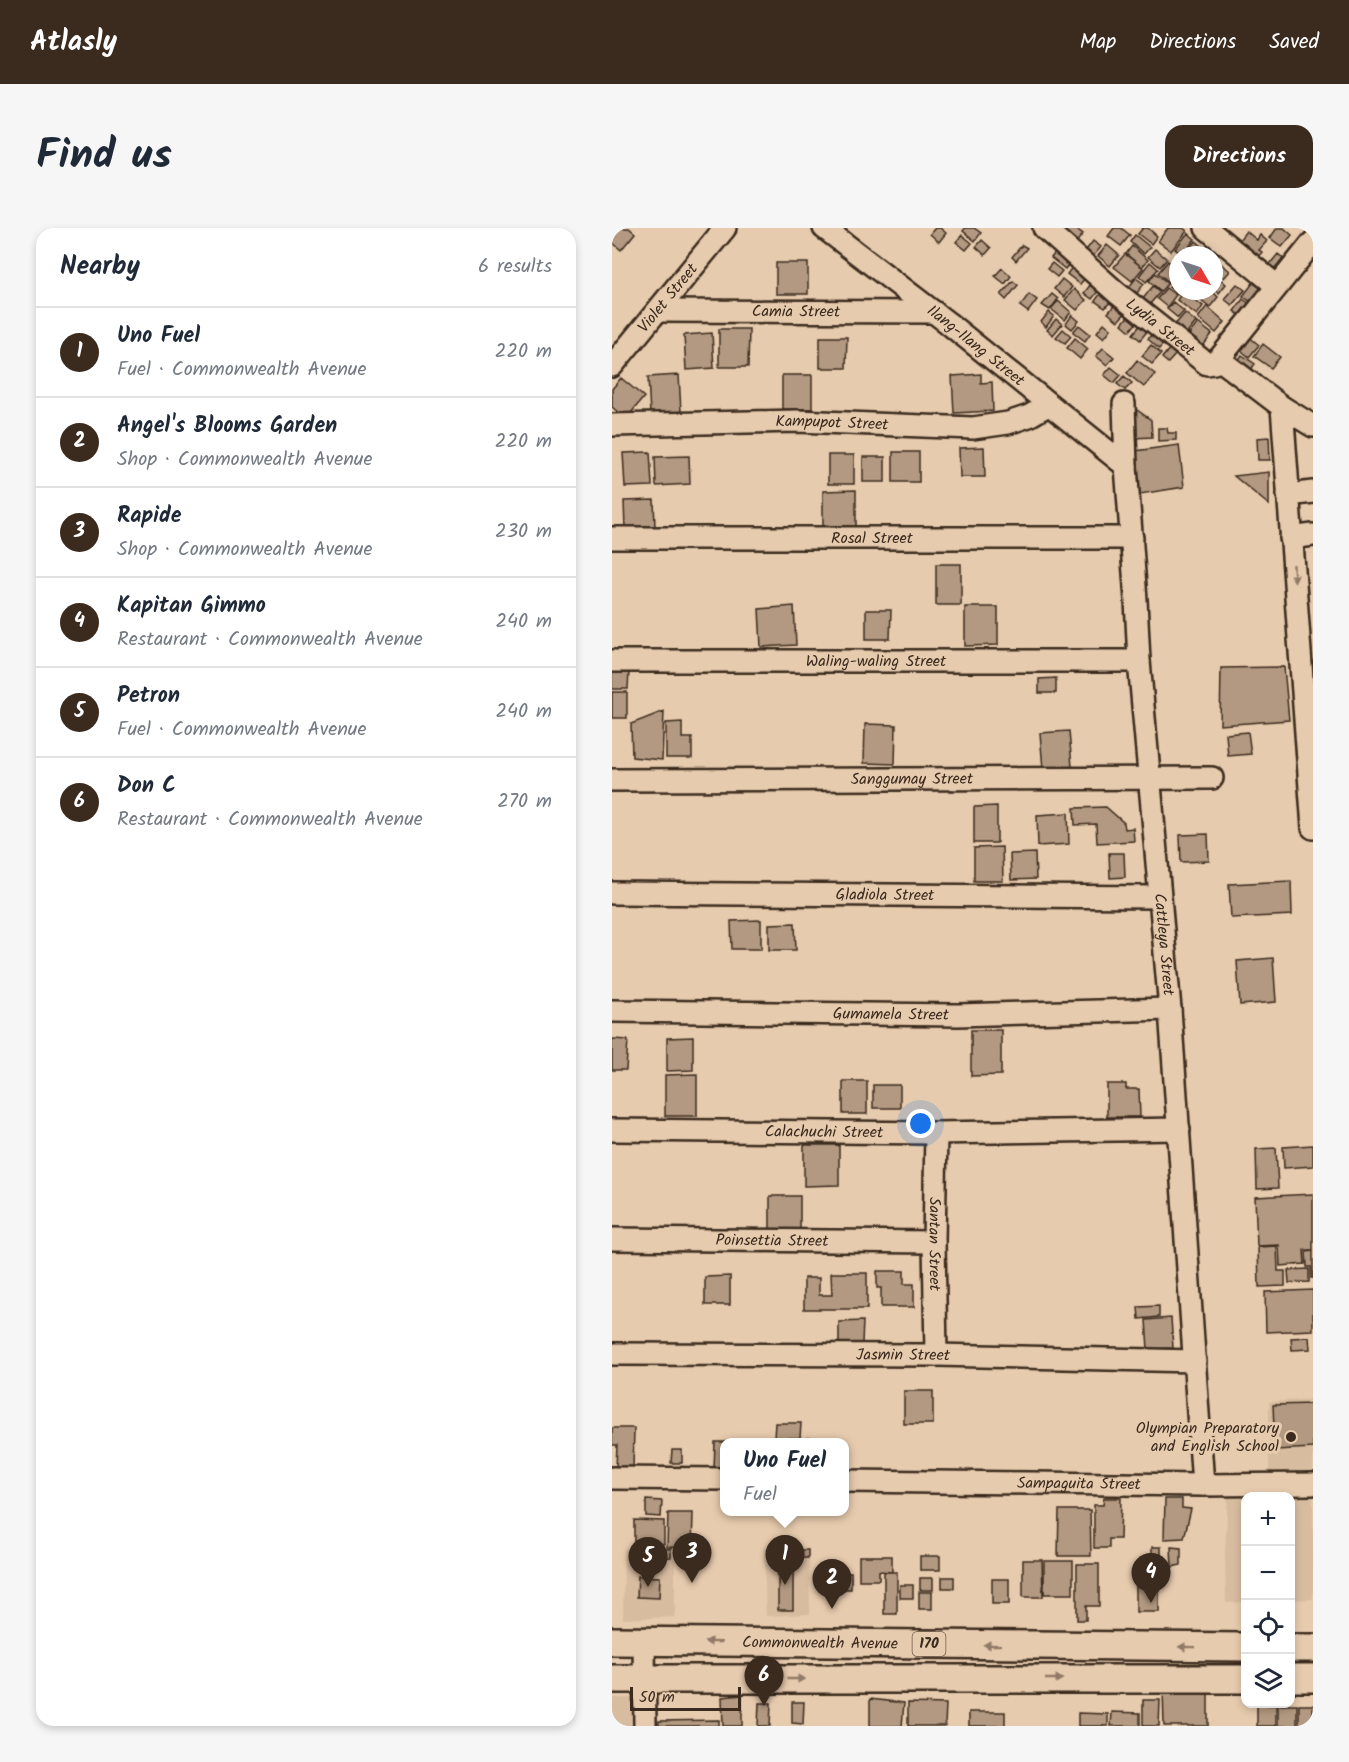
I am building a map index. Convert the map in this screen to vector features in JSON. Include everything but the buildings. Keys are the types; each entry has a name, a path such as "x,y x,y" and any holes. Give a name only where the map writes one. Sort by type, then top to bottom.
{"main road":[{"name":"Commonwealth Avenue","path":"612,1641 1241,1647"},
{"path":"1295,1648 1313,1648"},
{"name":"170","path":"612,1679 1241,1678"},
{"path":"1295,1678 1313,1678"}],"street":[{"name":"Violet Street","path":"612,366 725,228"},
{"name":"Ilang-Ilang Street","path":"824,228 934,312 1125,466"},
{"name":"Lydia Street","path":"1044,228 1117,293 1203,362 1214,363 1219,359 1313,427"},
{"path":"1206,228 1277,286"},
{"path":"1219,359 1313,242"},
{"name":"Camia Street","path":"658,311 934,312"},
{"name":"Cattleya Street","path":"1124,404 1125,466 1132,538 1139,661 1170,1009 1203,1485"},
{"name":"Kampupot Street","path":"612,425 797,421 973,428 1008,423 1029,416 1048,405"},
{"path":"1282,406 1313,828"},
{"path":"1283,430 1313,427"},
{"path":"1288,495 1313,492"},
{"path":"1291,538 1313,536"},
{"name":"Rosal Street","path":"612,538 1132,538"},
{"name":"Waling-waling Street","path":"612,661 1139,661"},
{"name":"Sanggumay Street","path":"612,780 1212,778"},
{"name":"Gladiola Street","path":"612,893 1159,897"},
{"name":"Gumamela Street","path":"612,1011 958,1015 1170,1009"},
{"name":"Calachuchi Street","path":"612,1130 936,1133 1179,1129"},
{"name":"Santan Street","path":"936,1133 934,1242 936,1355"},
{"name":"Poinsettia Street","path":"612,1239 934,1242"},
{"name":"Jasmin Street","path":"612,1354 936,1355 1195,1361"},
{"path":"612,1478 720,1479"},
{"name":"Sampaguita Street","path":"849,1481 1313,1484"},
{"path":"644,1642 645,1726"}],"shaded area":[{"name":"Olympian Preparatory and English School","path":"1313,1399 1313,1472 1269,1473 1269,1402"},
{"path":"1313,1490 1313,1599 1295,1600 1295,1492 1241,1492 1241,1602 1226,1603 1225,1555 1228,1492"},
{"path":"764,1548 809,1549 810,1614 766,1616"},
{"path":"624,1549 675,1549 675,1617 623,1619"},
{"path":"612,1698 632,1698 633,1726 612,1726"}],"place":[{"name":"Olympian Preparatory and English School","path":"1291,1437"},
{"name":"Rapide","path":"692,1583"},
{"name":"Uno Fuel","path":"785,1585"},
{"name":"Petron","path":"648,1587"},
{"name":"Kapitan Gimmo","path":"1151,1603"},
{"name":"Angel's Blooms Garden","path":"832,1609"},
{"name":"Don C","path":"764,1706"}]}
